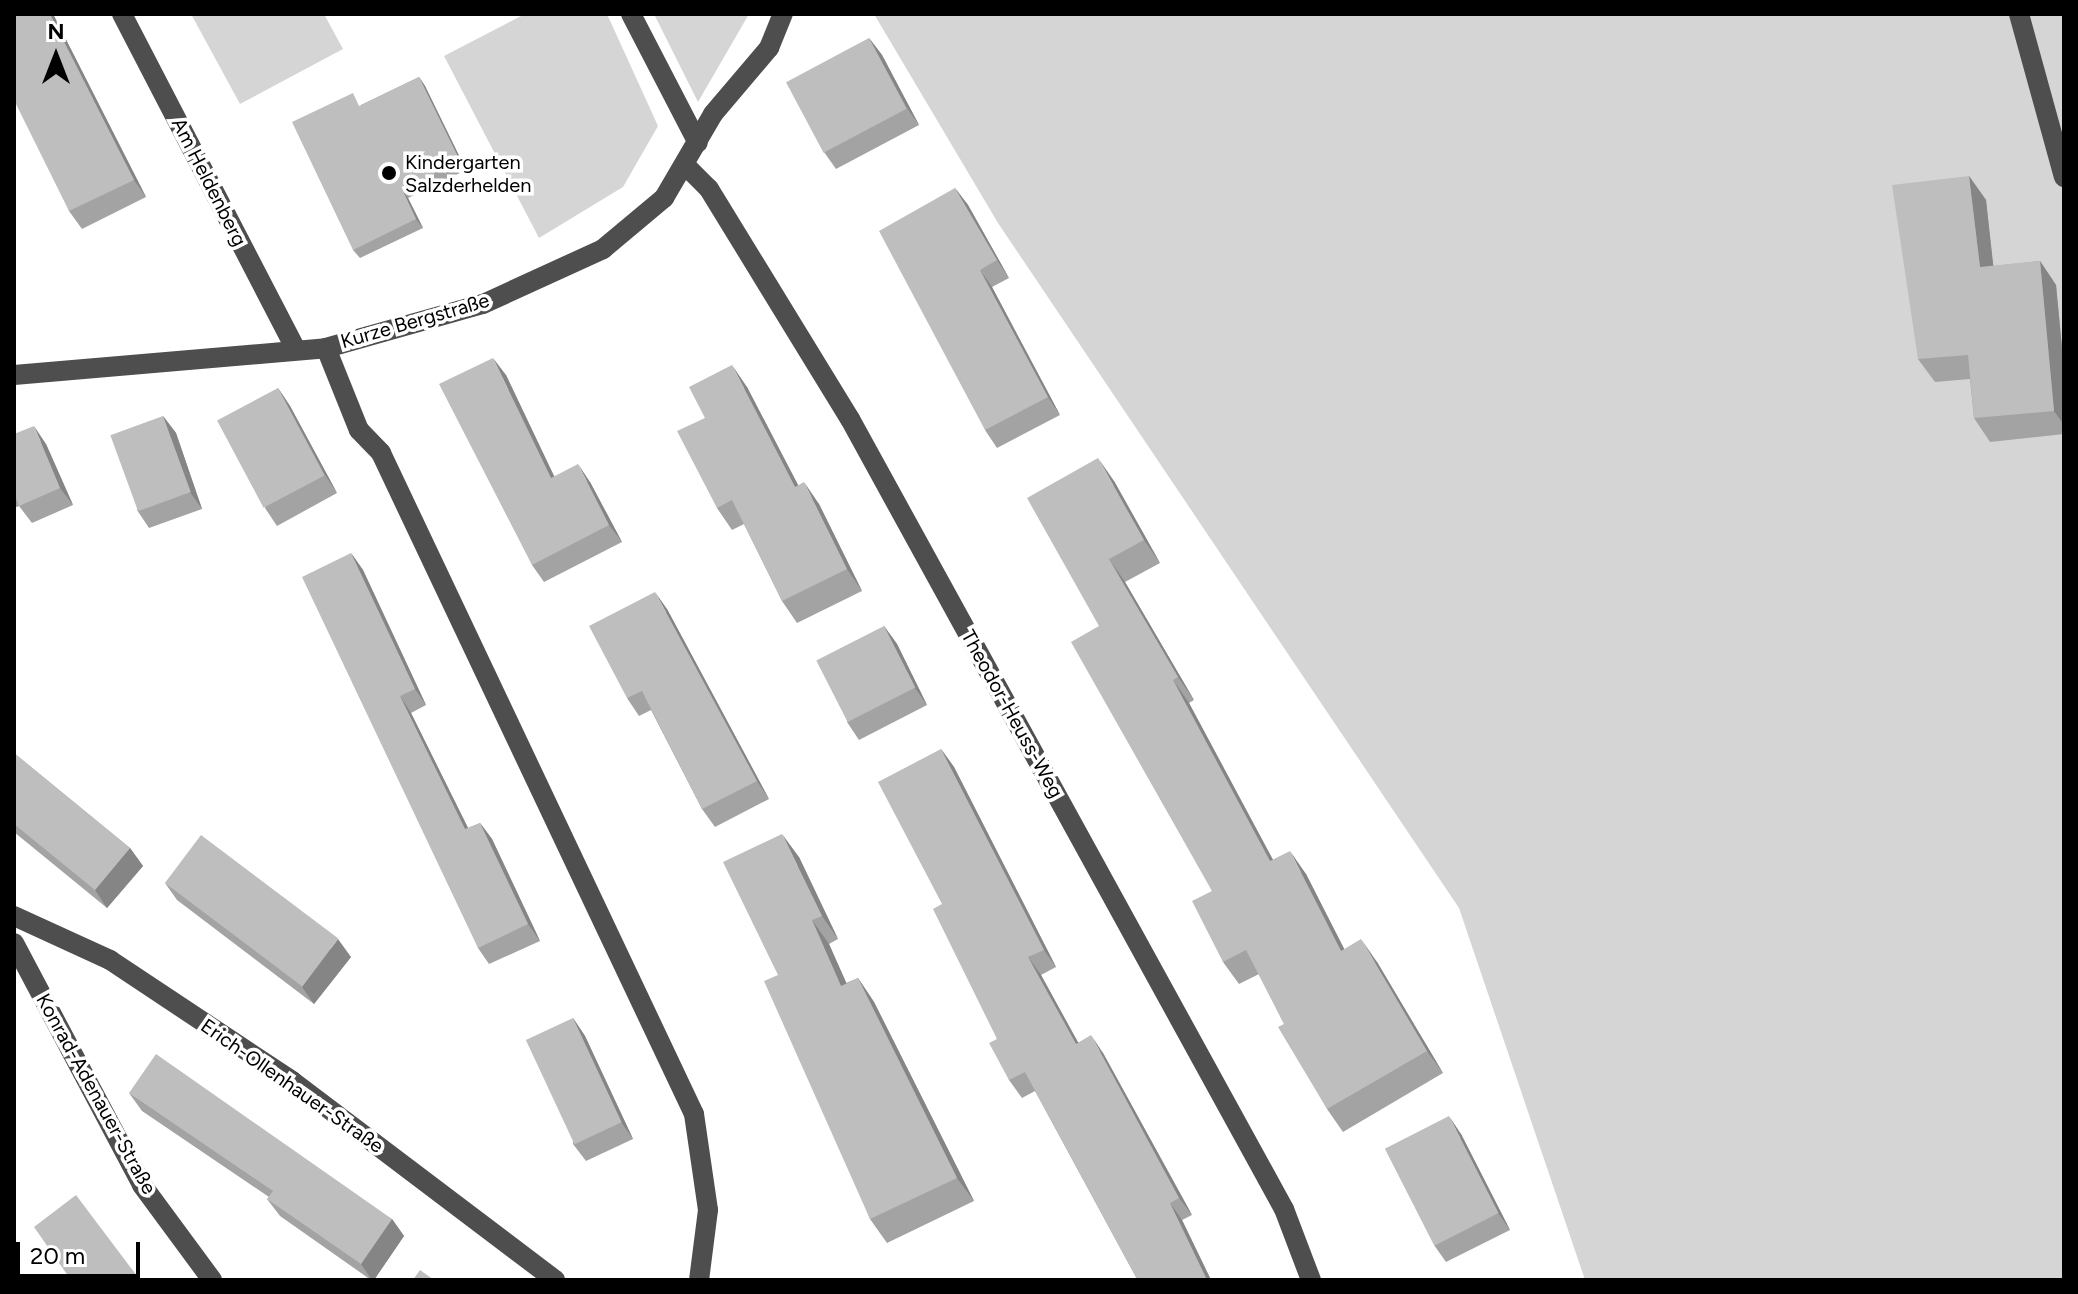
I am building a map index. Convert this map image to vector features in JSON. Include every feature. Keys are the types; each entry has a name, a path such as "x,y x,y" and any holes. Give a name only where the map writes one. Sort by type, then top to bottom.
{"street":[{"name":"Am Heldenberg","path":"122,14 296,350"},
{"path":"631,14 698,143"},
{"name":"Kurze Bergstraße","path":"14,375 326,348 483,304 603,249 664,198 713,114 769,48 783,14"},
{"path":"2019,14 2064,177"},
{"name":"Theodor-Heuss-Weg","path":"685,165 709,189 850,419 1284,1209 1311,1280"},
{"path":"326,348 359,430 381,453 694,1114 708,1210 699,1280"},
{"name":"Erich-Ollenhauer-Straße","path":"14,916 110,960 292,1081 555,1280"},
{"name":"Konrad-Adenauer-Straße","path":"14,943 142,1185 212,1280"}],"shaded area":[{"path":"191,14 324,14 343,49 240,104"},
{"path":"525,14 607,14 658,126 623,187 539,238 444,56"},
{"path":"654,14 749,14 698,102"},
{"path":"874,14 2064,14 2064,1280 1585,1280 1459,908 998,223"}],"building":[{"path":"14,14 50,14 134,180 69,211 14,100"},
{"path":"869,38 907,109 824,153 786,82"},
{"name":"Kindergarten Salzderhelden","path":"419,77 460,161 402,189 416,219 353,250 292,122 353,93 359,106"},
{"path":"1969,176 1980,267 2040,261 2054,411 1974,418 1968,355 1918,359 1892,185"},
{"path":"955,188 997,260 980,270 1048,397 985,430 879,231"},
{"path":"493,358 551,478 578,464 609,525 532,565 439,384"},
{"path":"732,365 795,487 804,482 847,569 782,601 732,500 717,508 677,431 705,418 689,387"},
{"path":"278,388 324,475 264,508 217,420"},
{"path":"163,416 191,492 138,511 110,435"},
{"path":"34,426 60,488 19,506 14,493 14,434"},
{"path":"1098,458 1144,540 1109,559 1178,677 1173,680 1270,861 1290,851 1341,951 1361,939 1427,1051 1327,1109 1278,1027 1284,1024 1246,950 1223,962 1192,901 1212,891 1071,642 1099,626 1027,498"},
{"path":"351,553 415,689 400,696 465,829 480,823 528,924 478,948 302,577"},
{"path":"655,592 757,781 702,809 642,691 627,698 589,626"},
{"path":"884,626 915,687 848,722 816,661"},
{"path":"941,749 1044,950 1028,957 1076,1044 1091,1035 1179,1198 1170,1203 1207,1280 1135,1280 1025,1072 1009,1080 989,1043 997,1039 933,909 942,904 878,782"},
{"path":"14,753 130,848 95,890 14,824"},
{"path":"782,834 822,916 812,920 841,986 858,978 957,1178 870,1219 764,981 778,975 723,862"},
{"path":"201,835 338,939 302,986 165,883"},
{"path":"573,1018 622,1122 574,1144 526,1040"},
{"path":"156,1054 392,1219 361,1264 267,1199 273,1191 129,1093"},
{"path":"1449,1116 1498,1213 1434,1246 1385,1149"},
{"path":"76,1195 140,1280 71,1280 34,1227"},
{"path":"420,1270 434,1280 413,1280"}],"place":[{"name":"Kindergarten Salzderhelden","path":"389,173"}]}
